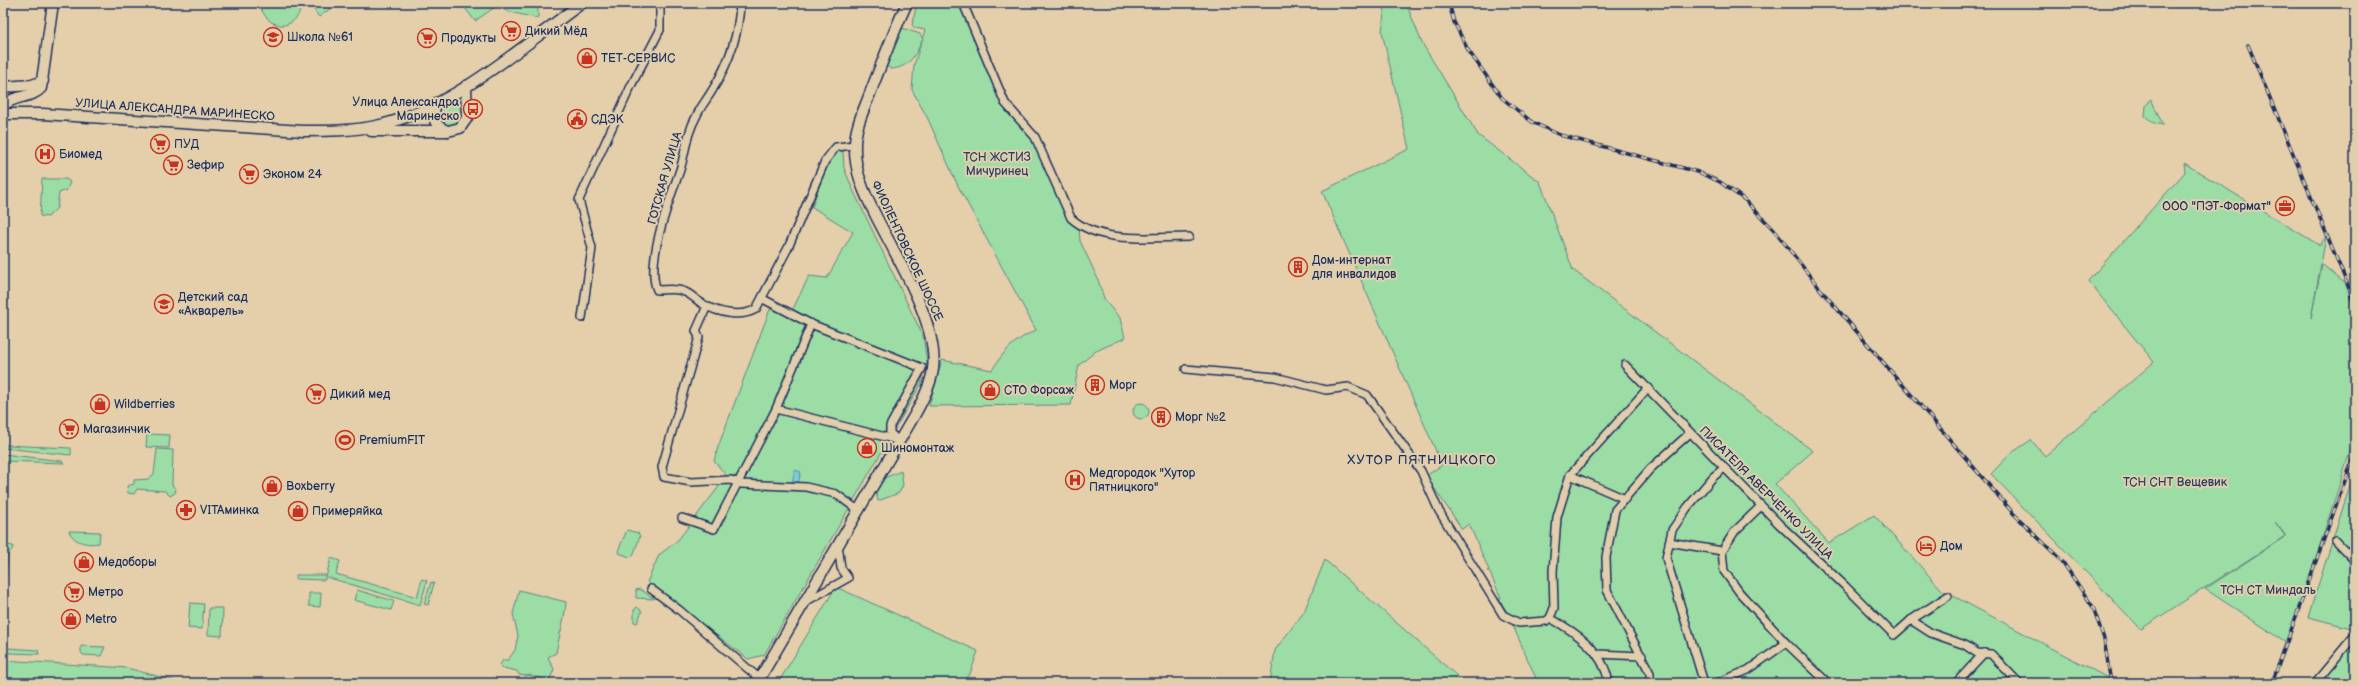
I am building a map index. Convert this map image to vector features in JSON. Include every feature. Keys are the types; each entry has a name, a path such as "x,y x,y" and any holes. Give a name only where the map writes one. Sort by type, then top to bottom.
{"main road":[{"path":"3,106 13,98 39,91 43,81 53,3"},
{"name":"УЛИЦА АЛЕКСАНДРА МАРИНЕСКО","path":"345,130 377,125 436,103 466,86 582,3"},
{"name":"ФИОЛЕНТОВСКОЕ ШОССЕ","path":"758,681 899,440 928,388 933,370 934,351 930,330 922,309 863,191 856,168 855,145 860,122 907,3"},
{"path":"3,87 32,85 43,81"},
{"name":"УЛИЦА АЛЕКСАНДРА МАРИНЕСКО","path":"3,114 43,114 303,132 345,130 448,131 456,130 465,122 466,86"},
{"path":"457,91 466,103"},
{"path":"436,103 434,120 440,127 448,131"}],"street":[{"path":"582,318 592,248 579,200 631,86 660,30 660,3"},
{"name":"ГОТСКАЯ УЛИЦА","path":"740,3 737,35 721,74 697,114 685,140 680,168 661,228 653,281 657,290 681,290 706,306 737,315 748,314 756,309 763,299 791,241 825,161 836,147 855,145"},
{"path":"963,3 1005,103 1035,137 1071,218 1081,227 1119,236 1189,237"},
{"path":"763,299 811,324 922,368 890,426 890,433 899,440"},
{"path":"706,306 696,331 699,337 662,467 664,477 691,482 731,480 738,483 806,487 836,494 858,510"},
{"path":"682,518 714,529 776,409 811,324"},
{"name":"ПИСАТЕЛЯ АВЕРЧЕНКО УЛИЦА","path":"1625,366 1648,388 1723,469 1894,635 1911,620"},
{"path":"1186,369 1275,378 1326,390 1348,387 1367,395 1421,471 1439,511 1503,614 1519,623 1548,620 1572,631 1597,654 1607,672 1609,683"},
{"path":"1548,620 1554,608 1553,572 1557,518 1570,475 1648,388"},
{"path":"776,409 899,440"},
{"path":"1650,683 1650,673 1607,590 1606,557 1616,510 1650,470 1690,433"},
{"path":"1704,683 1666,558 1672,530 1687,508 1713,477 1723,469"},
{"path":"1570,475 1625,499"},
{"path":"1761,506 1735,531 1722,551 1724,571 1740,593 1786,643 1828,683"},
{"path":"2336,541 2355,561"},
{"path":"1669,542 1722,551"},
{"path":"804,603 848,578 841,568 838,544"},
{"path":"651,589 678,609 758,681"},
{"path":"1948,596 1911,620 1931,633 1965,645 1977,653 1991,654 2019,683"},
{"path":"2315,683 2355,635"},
{"path":"1717,683 1748,670 1786,643"},
{"path":"1956,683 1984,653"},
{"path":"1597,654 1642,656"}],"green space":[{"path":"257,3 300,3 300,8 297,17 294,20 286,25 281,25 270,21"},
{"path":"309,3 333,3 335,5 319,17"},
{"path":"461,3 492,3 495,7 475,21"},
{"path":"506,3 538,3 538,17 536,18 506,11 502,6"},
{"name":"ТСН ЖСТИЗ Мичуринец","path":"917,3 961,3 1004,105 1034,139 1079,228 1080,241 1097,277 1105,301 1120,318 1125,338 1096,351 1079,365 1071,405 929,406 942,360 992,370 1011,346 1036,330 958,186 928,119 912,90 914,65 925,30 915,28 912,25"},
{"path":"1385,3 1406,3 1422,43 1478,135 1540,182 1573,270 1813,451 1775,484 1829,543 1874,515 1942,590 2106,677 2106,683 1538,683 1507,612 1499,599 1501,598 1489,571 1487,571 1489,570 1469,524 1462,529 1426,476 1442,465 1322,191 1409,149 1382,32"},
{"path":"902,28 920,34 923,39 915,55 908,63 898,68 891,69 885,65"},
{"path":"2151,99 2163,125 2154,123 2145,116 2146,106"},
{"path":"451,101 460,105 464,114 460,123 451,127 442,123 438,114 442,105"},
{"path":"838,151 843,151 844,168 854,192 923,336 927,362 921,384 764,655 748,659 647,582 659,555 678,540 727,476 714,461 770,309 790,315 809,276 827,278 853,232 812,207 828,161"},
{"name":"ТСН СНТ Вещевик","path":"2184,163 2319,245 2326,237 2311,318 2322,264 2352,290 2355,301 2355,436 2311,573 2286,642 2205,589 2286,536 2275,522 2285,536 2141,629 1991,474 2010,454 2031,440 2045,456 2154,362 2088,281 2185,172"},
{"path":"42,179 66,179 70,182 67,190 59,193 57,208 48,217 40,216"},
{"path":"1141,403 1148,408 1149,411 1144,418 1141,419 1134,414 1133,411 1138,404"},
{"path":"147,434 170,435 169,448 146,447"},
{"path":"3,445 71,448 71,455 3,448"},
{"path":"157,449 173,450 172,485 176,489 175,493 170,496 165,491 137,489 134,494 128,493 127,486 134,484 134,480 148,479 154,474"},
{"path":"3,454 62,461 64,463 3,461"},
{"path":"2355,470 2355,629 2308,617"},
{"path":"901,471 903,485 899,493 878,501 875,489 877,481"},
{"path":"627,530 638,533 640,536 633,556 630,557 619,553 618,551"},
{"path":"69,531 100,532 99,543 90,544 78,541"},
{"path":"7,545 13,546 13,548 8,555 5,585 3,578"},
{"path":"331,558 340,561 336,574 417,597 422,579 427,581 420,605 326,577"},
{"path":"1325,560 1465,683 1270,683 1275,650 1304,612"},
{"path":"296,575 325,575 325,580 296,579"},
{"path":"431,582 434,583 428,605 424,604"},
{"path":"836,587 978,651 970,674 960,683 778,683"},
{"path":"640,589 654,599 636,598 636,590"},
{"path":"357,590 394,601 391,610 354,600"},
{"path":"519,590 566,602 556,653 548,657 554,669 549,682 539,677 519,675 517,671 503,668 500,665 503,660 508,660 515,650 518,636 513,614"},
{"path":"309,593 321,593 320,607 309,606"},
{"path":"190,603 204,604 202,629 188,628"},
{"path":"637,607 642,611 637,623 634,622 634,610"},
{"path":"209,608 223,608 222,636 208,635"},
{"path":"3,626 5,626 5,646 8,648 38,650 39,654 10,653 3,650"},
{"path":"2355,633 2355,683 2317,683"},
{"path":"81,646 105,647 101,656 83,655 81,652"},
{"path":"3,660 127,668 183,683 3,683"}],"water":[{"path":"795,470 801,472 798,483 792,482"}],"railway":[{"path":"1449,3 1454,22 1468,50 1502,98 1532,122 1560,135 1698,172 1720,182 1745,200 1775,231 1820,289 2013,513 2062,561 2093,607 2104,639 2111,683"},
{"path":"2248,45 2348,286 2355,308"},
{"path":"2272,683 2355,453"}],"place":[{"name":"Дикий Мёд","path":"511,31"},
{"name":"Школа №61","path":"273,37"},
{"name":"Продукты","path":"427,38"},
{"name":"ТЕТ-СЕРВИС","path":"587,58"},
{"name":"Улица Александра Маринеско","path":"473,109"},
{"name":"СДЭК","path":"577,119"},
{"name":"ПУД","path":"160,144"},
{"name":"Биомед","path":"45,154"},
{"name":"Зефир","path":"173,165"},
{"name":"Эконом 24","path":"249,174"},
{"name":"ООО \"ПЭТ-Формат\"","path":"2285,206"},
{"name":"Дом-интернат для инвалидов","path":"1298,267"},
{"name":"Детский сад «Акварель»","path":"164,304"},
{"name":"Морг","path":"1095,385"},
{"name":"СТО Форсаж","path":"990,390"},
{"name":"Дикий мед","path":"316,394"},
{"name":"Wildberries","path":"100,404"},
{"name":"Морг №2","path":"1161,417"},
{"name":"Магазинчик","path":"69,429"},
{"name":"PremiumFIT","path":"345,440"},
{"name":"Шиномонтаж","path":"867,448"},
{"name":"Медгородок \"Хутор Пятницкого\"","path":"1075,480"},
{"name":"Boxberry","path":"272,486"},
{"name":"VITAминка","path":"186,510"},
{"name":"Примеряйка","path":"298,511"},
{"name":"Дом","path":"1926,546"},
{"name":"Медоборы","path":"84,562"},
{"name":"Метро","path":"74,592"},
{"name":"Metro","path":"71,619"}],"district":[{"name":"ХУТОР ПЯТНИЦКОГО","path":"1422,460"}],"park label":[{"name":"ТСН СТ Миндаль","path":"2268,590"}]}
